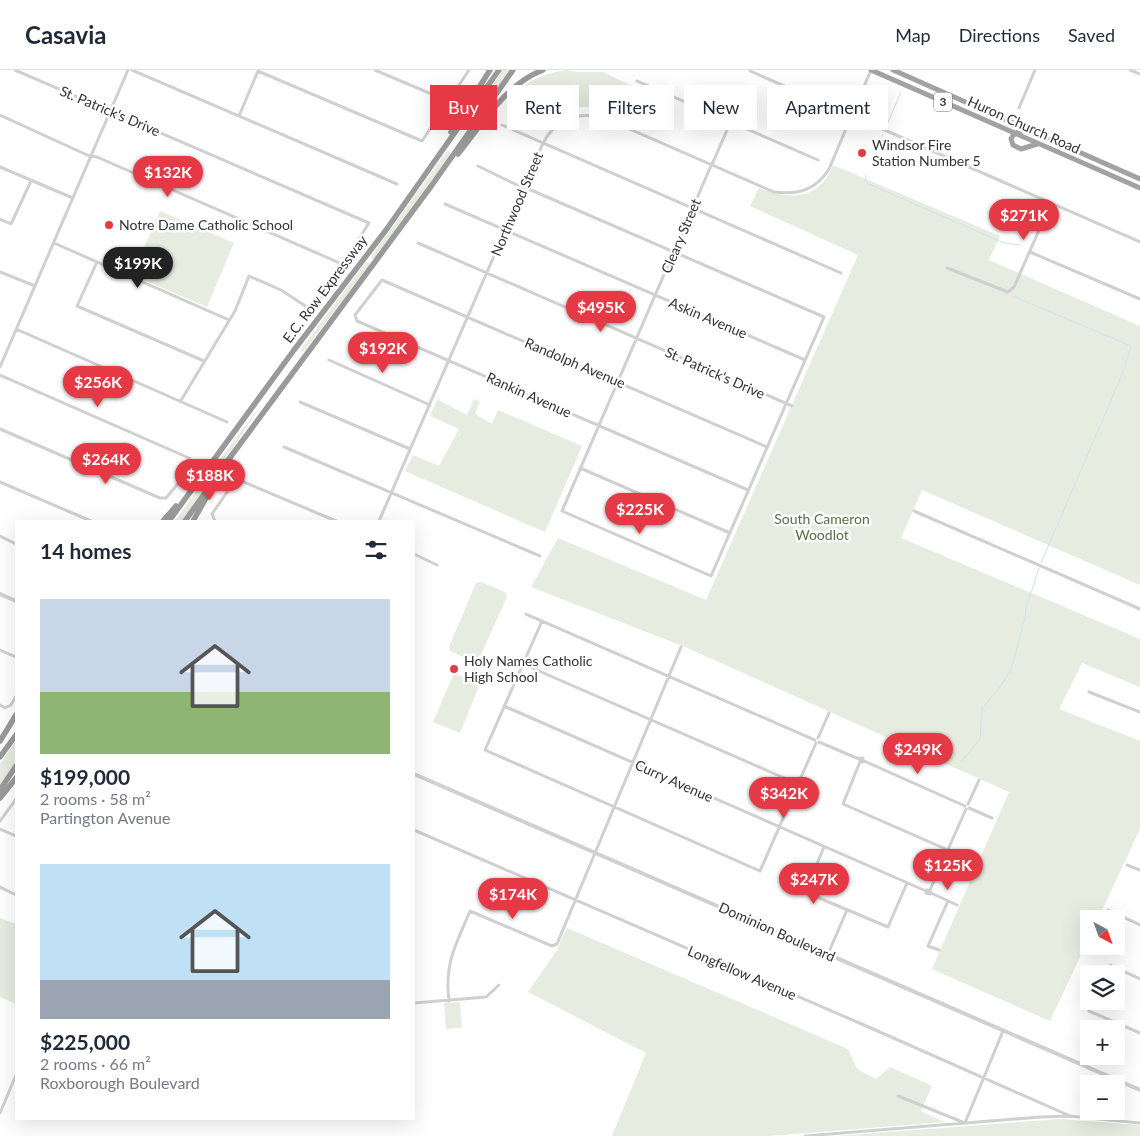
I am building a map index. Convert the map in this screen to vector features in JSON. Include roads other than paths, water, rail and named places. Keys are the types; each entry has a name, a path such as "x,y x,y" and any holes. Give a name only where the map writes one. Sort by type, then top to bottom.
{"highway":[{"path":"432,166 444,143 490,70"},
{"name":"E.C. Row Expressway","path":"170,520 432,166 499,70"},
{"name":"E.C. Row Expressway","path":"186,520 226,462 432,184 513,70"},
{"path":"432,184 509,93 524,80 543,70"},
{"name":"Huron Church Road","path":"871,70 1140,188"},
{"name":"Huron Church Road","path":"893,70 1140,179"},
{"path":"1033,132 1023,130 1014,133 1011,141 1016,147 1021,149 1039,144"},
{"path":"194,520 226,462"},
{"path":"164,520 196,482"},
{"path":"0,741 15,717"},
{"path":"0,757 15,736"},
{"path":"0,790 15,768"},
{"path":"0,798 15,779"}],"street":[{"name":"St. Patrick's Drive","path":"15,70 369,223 342,264"},
{"path":"0,367 130,70 397,184"},
{"path":"375,70 430,93"},
{"path":"459,85 469,70"},
{"name":"Northwood Street","path":"865,85 871,70"},
{"path":"1019,108 1035,70"},
{"path":"1130,70 1140,74"},
{"path":"239,116 258,71 422,141 430,129"},
{"path":"750,71 782,85"},
{"path":"637,82 684,102"},
{"name":"Northwood Street","path":"379,520 543,143 553,128 574,116 587,114 602,117 774,192 792,194 813,186 824,177 846,130"},
{"path":"0,115 342,264 313,311 281,290 249,276 230,320 180,402"},
{"path":"502,125 841,273"},
{"name":"Cleary Street","path":"727,130 562,510 712,576 730,533"},
{"path":"749,130 818,160"},
{"path":"884,130 1140,242"},
{"path":"478,166 824,316 730,533 580,468"},
{"path":"0,167 73,198"},
{"path":"0,219 11,224 31,180"},
{"path":"947,268 1008,292 1014,287 1051,203"},
{"name":"Askin Avenue","path":"445,204 805,360"},
{"path":"54,243 230,320"},
{"name":"St. Patrick's Drive","path":"418,243 792,406"},
{"path":"1030,252 1140,298"},
{"path":"97,262 78,306 204,361"},
{"path":"0,272 35,286"},
{"name":"Randolph Avenue","path":"382,280 767,447"},
{"name":"Rankin Avenue","path":"382,280 358,309 355,318 748,490"},
{"path":"16,330 227,422"},
{"path":"329,360 430,405"},
{"path":"0,375 189,458 193,463 166,498 160,498 0,428"},
{"path":"300,402 410,449"},
{"path":"284,447 540,556"},
{"path":"214,520 212,514 234,482 239,480 334,520"},
{"path":"0,482 89,520"},
{"path":"914,511 1140,609"},
{"path":"0,536 15,544"},
{"path":"415,554 437,565"},
{"path":"0,594 15,601"},
{"path":"526,614 992,818"},
{"path":"542,621 485,750 760,871 829,713"},
{"path":"450,1001 447,977 451,956 470,911 552,946 557,944 634,764 681,647"},
{"path":"0,650 15,657"},
{"path":"523,664 798,784"},
{"path":"1089,692 1140,712"},
{"path":"0,705 5,708 12,705 15,698"},
{"name":"Curry Avenue","path":"504,706 958,905"},
{"path":"861,761 843,804 973,861"},
{"name":"Dominion Boulevard","path":"415,774 1140,1090"},
{"path":"929,892 979,780"},
{"path":"0,821 15,800"},
{"path":"0,829 15,836"},
{"name":"Longfellow Avenue","path":"415,830 1070,1116"},
{"path":"824,847 805,892 888,927 907,883"},
{"path":"1127,865 1140,870"},
{"path":"0,887 15,894"},
{"path":"939,950 928,946 948,901"},
{"path":"828,954 847,910"},
{"path":"1125,917 1140,924"},
{"path":"1125,972 1140,979"},
{"path":"415,1003 486,997 499,985"},
{"path":"1090,1010 1140,1033"},
{"path":"965,1123 1003,1031"},
{"path":"0,1113 15,1077"},
{"path":"898,1096 965,1123"},
{"path":"805,1136 1070,1116 1140,1122"}],"waterway":[{"path":"888,122 901,92"},
{"path":"866,175 865,180 869,184 1004,243 1020,245"},
{"path":"1015,297 1131,346 1124,370 1041,563"},
{"path":"961,762 980,739 982,708 1000,687 1011,670 1026,608 1039,568"}],"place":[{"name":"Windsor Fire Station Number 5","path":"862,153"},
{"name":"Notre Dame Catholic School","path":"109,225"},
{"name":"Holy Names Catholic High School","path":"454,669"}],"park label":[{"name":"South Cameron Woodlot","path":"822,528"}]}
